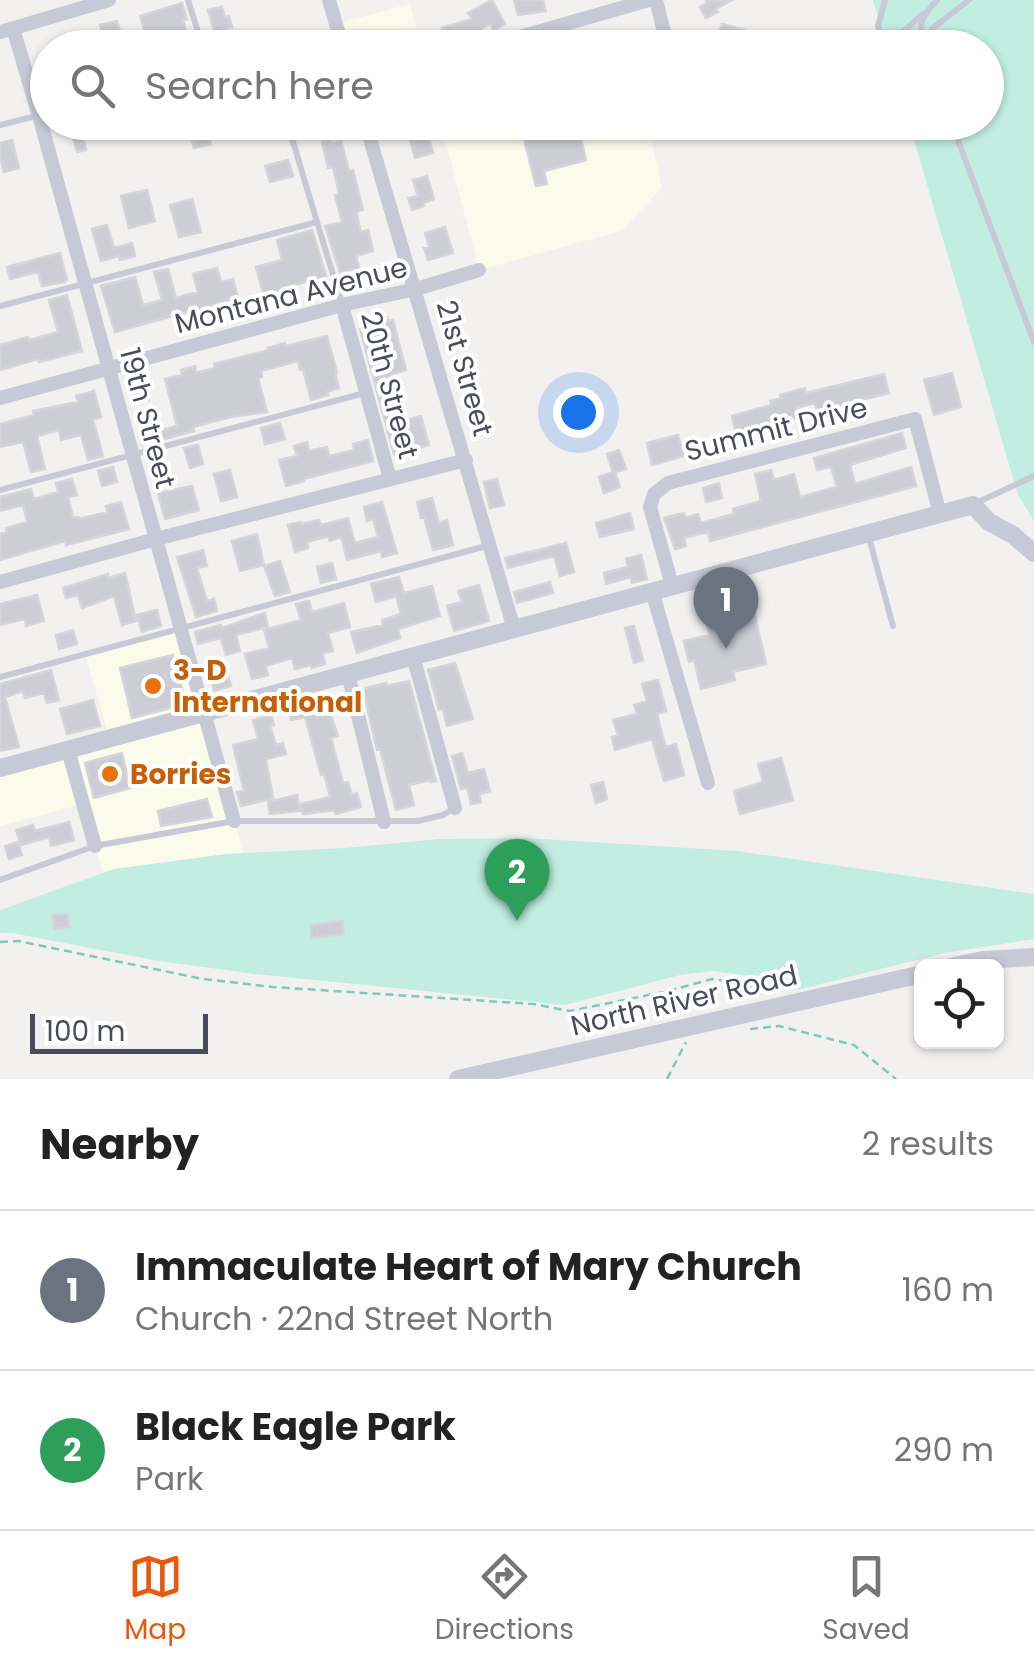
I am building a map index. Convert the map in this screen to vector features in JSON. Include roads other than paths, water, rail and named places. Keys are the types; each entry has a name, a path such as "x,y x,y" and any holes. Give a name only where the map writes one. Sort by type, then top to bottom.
{"street":[{"path":"6,30 109,0"},
{"path":"329,0 338,30"},
{"path":"545,30 653,0 663,30"},
{"name":"19th Street","path":"6,30 30,84"},
{"name":"19th Street","path":"49,140 85,285 234,821"},
{"name":"21st Street","path":"371,140 514,629"},
{"name":"Montana Avenue","path":"0,398 480,270"},
{"name":"20th Street","path":"342,305 390,479"},
{"name":"Summit Drive","path":"672,585 650,507 654,494 668,483 915,419 940,514"},
{"path":"0,582 466,460"},
{"path":"0,768 973,505 989,522 1034,553"},
{"path":"652,592 708,783"},
{"path":"413,656 455,808"},
{"path":"348,674 384,822"},
{"path":"68,750 96,846"},
{"path":"1000,959 1034,957"},
{"name":"North River Road","path":"458,1079 914,976"}],"lane":[{"path":"188,0 197,30"},
{"path":"880,30 885,0"},
{"path":"906,30 938,0"},
{"path":"932,30 969,0"},
{"path":"921,30 923,14"},
{"path":"0,125 30,117"},
{"path":"293,140 342,305"},
{"path":"958,140 1034,342"},
{"path":"0,306 317,222"},
{"path":"0,490 366,393"},
{"path":"973,505 1034,476"},
{"path":"867,533 893,626"},
{"path":"0,677 490,545"},
{"path":"0,880 96,846 234,821 418,822 455,808"}],"place":[{"name":"Immaculate Heart of Mary Church","path":"726,649"},
{"name":"3-D International","path":"153,686"},
{"name":"Borries","path":"110,774"},
{"name":"Black Eagle Park","path":"517,921"}]}
